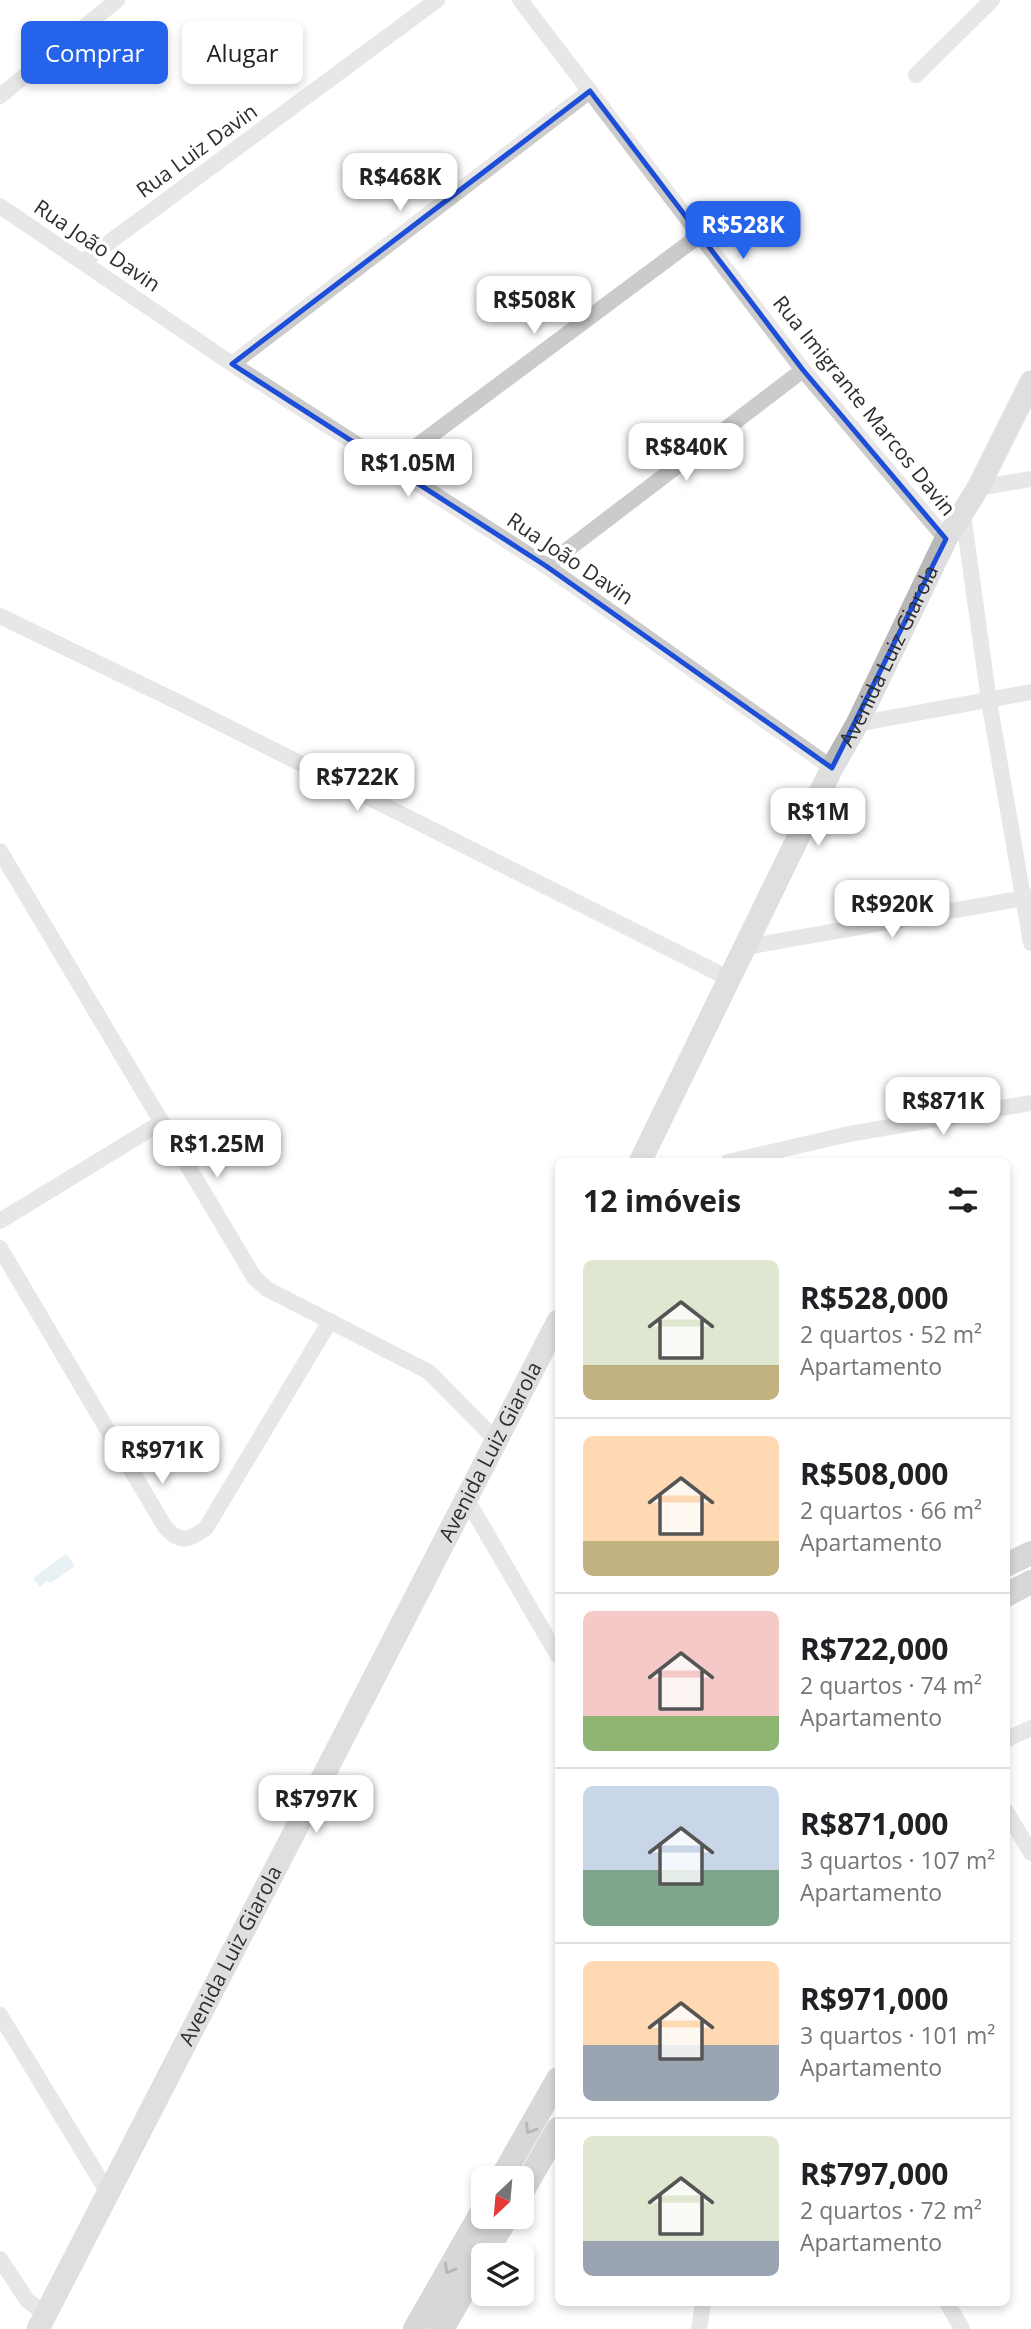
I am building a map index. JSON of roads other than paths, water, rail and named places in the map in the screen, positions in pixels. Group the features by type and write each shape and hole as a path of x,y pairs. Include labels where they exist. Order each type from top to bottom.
{"main road":[{"path":"1010,1563 1031,1553"},
{"path":"1010,1593 1031,1582"},
{"path":"508,2166 555,2084"},
{"path":"534,2171 555,2135"},
{"path":"415,2329 472,2230"},
{"path":"442,2329 471,2279"}],"street":[{"path":"89,0 99,14"},
{"path":"0,96 117,0"},
{"name":"Rua Luiz Davin","path":"84,261 438,0"},
{"name":"Rua Imigrante Marcos Davin","path":"520,0 803,370 946,539"},
{"path":"916,75 992,0"},
{"path":"232,364 590,92"},
{"name":"Rua João Davin","path":"0,206 232,364 546,566 832,768"},
{"path":"390,466 700,235"},
{"path":"546,566 803,370"},
{"name":"Avenida Luiz Giarola","path":"642,1158 946,539 978,488 1031,382"},
{"path":"978,488 1031,479"},
{"path":"963,514 989,701 1026,898 1031,943"},
{"path":"0,615 730,979"},
{"path":"857,724 1031,692"},
{"path":"0,851 254,1277 267,1289 429,1372 496,1440"},
{"path":"746,947 1026,898"},
{"path":"745,1158 849,1134 1031,1103"},
{"path":"0,1221 162,1122"},
{"path":"0,1248 165,1527 174,1537 194,1537 206,1528 330,1321"},
{"name":"Avenida Luiz Giarola","path":"42,2322 555,1327"},
{"path":"466,1498 555,1651"},
{"path":"1010,1738 1031,1728"},
{"path":"1010,1818 1031,1853"},
{"path":"0,2015 107,2192"},
{"path":"0,2259 42,2322"},
{"path":"699,2329 703,2306"},
{"path":"949,2306 962,2329"}]}
